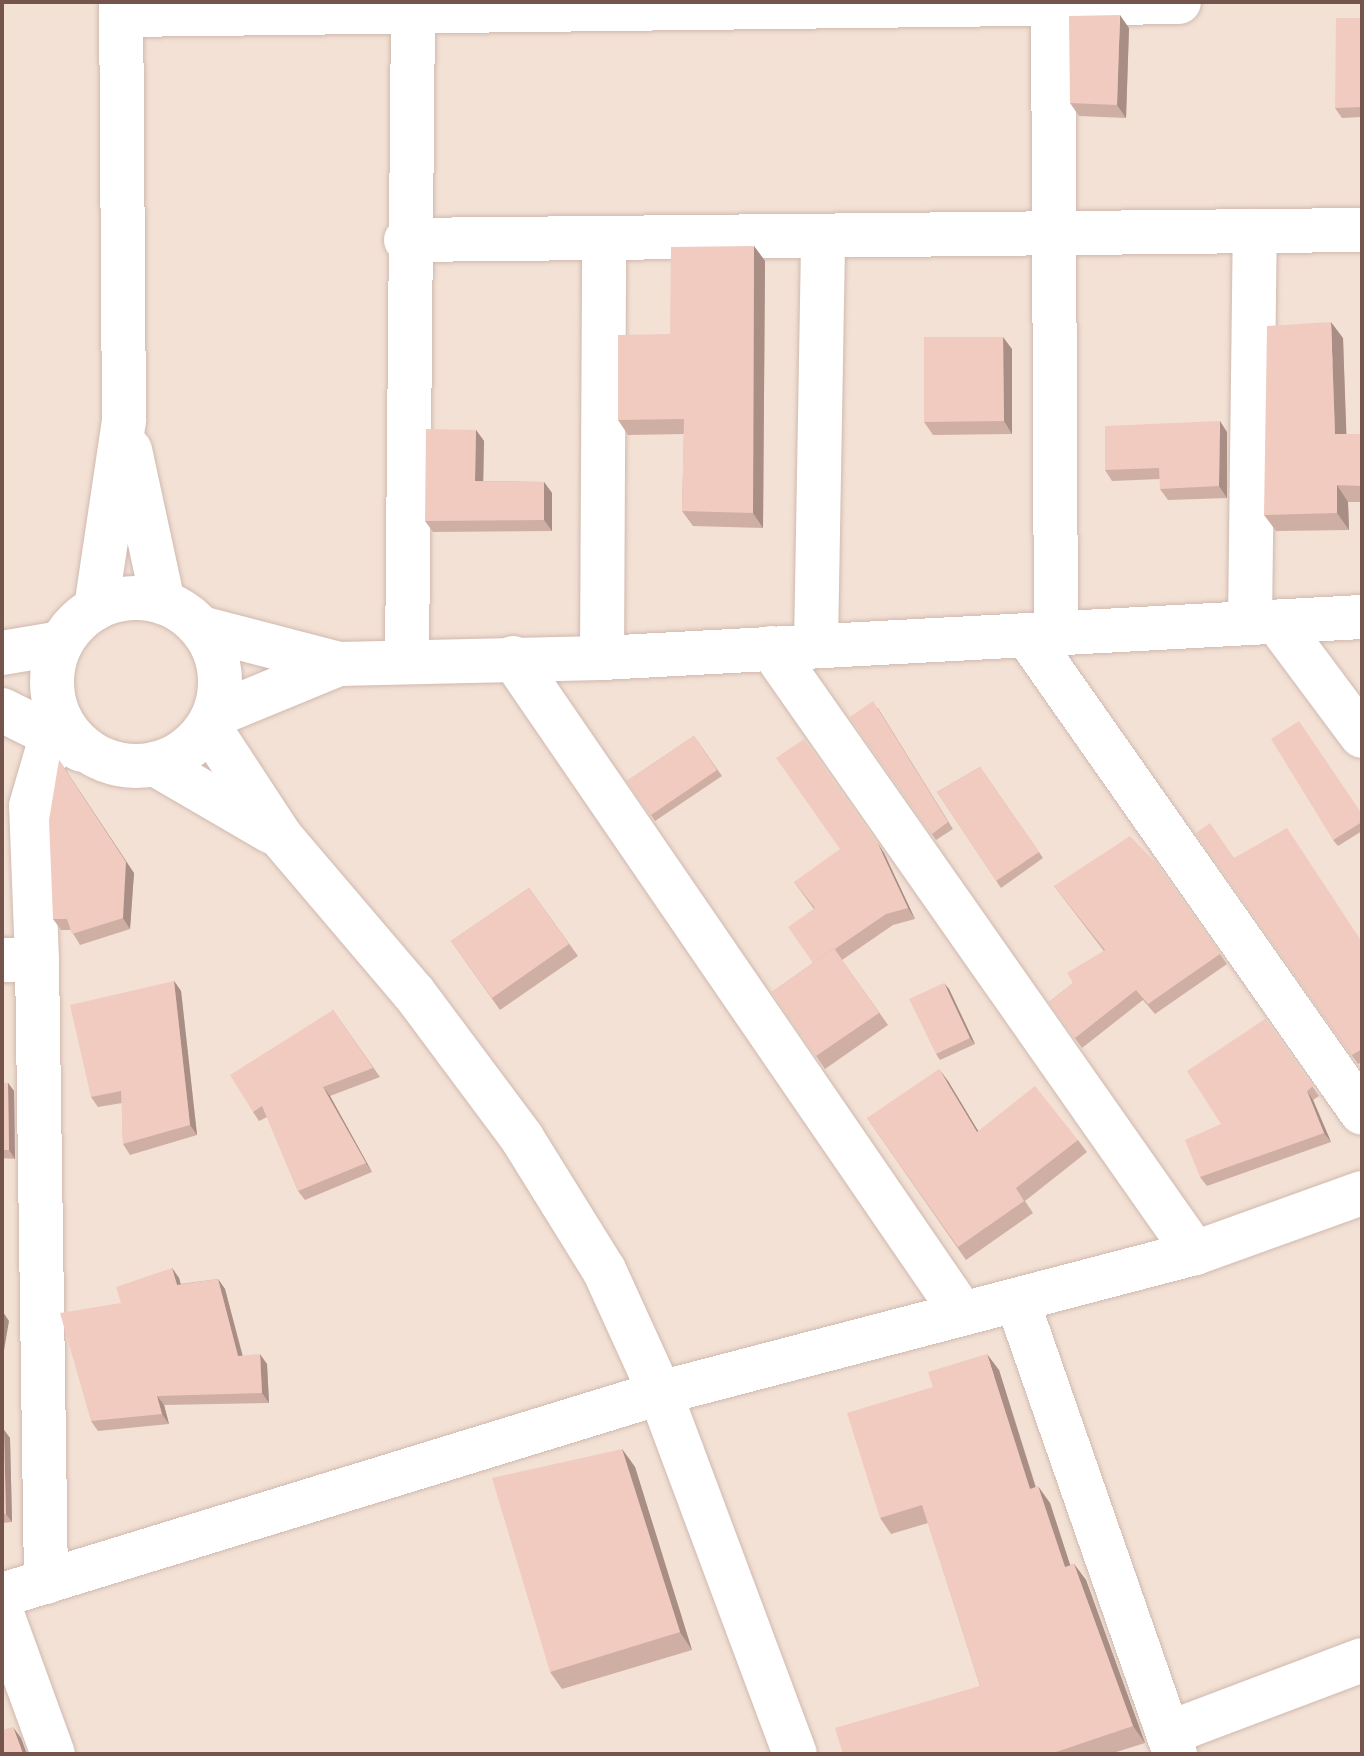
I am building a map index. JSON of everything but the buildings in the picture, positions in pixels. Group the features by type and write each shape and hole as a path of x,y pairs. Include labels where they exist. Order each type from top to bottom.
{"street":[{"path":"96,608 124,420 121,9 413,11 1179,2"},
{"path":"1053,3 1054,233 1042,636 1362,1113"},
{"path":"407,661 406,240 413,11"},
{"path":"406,240 1362,230"},
{"path":"1255,231 1264,622 1362,736"},
{"path":"816,646 823,236"},
{"path":"602,658 604,238"},
{"path":"124,420 163,602"},
{"path":"2,653 61,643 96,608 118,600 163,602 201,628 339,664 602,658 1362,617"},
{"path":"201,628 218,660 212,721 281,837 414,993 522,1138 604,1270 660,1393 795,1754"},
{"path":"61,643 54,703 63,725 98,758"},
{"path":"771,648 1195,1253"},
{"path":"513,658 962,1313"},
{"path":"155,764 191,748 212,721 339,664"},
{"path":"2,710 98,758 155,764 281,837"},
{"path":"46,1582 19,960 31,806 52,734"},
{"path":"2,1595 660,1393 1195,1253 1362,1193"},
{"path":"1017,1300 1172,1743 1362,1660"},
{"path":"2,1614 53,1754"}],"shaded area":[{"path":"2,2 1362,2 1362,1754 2,1754"}]}
